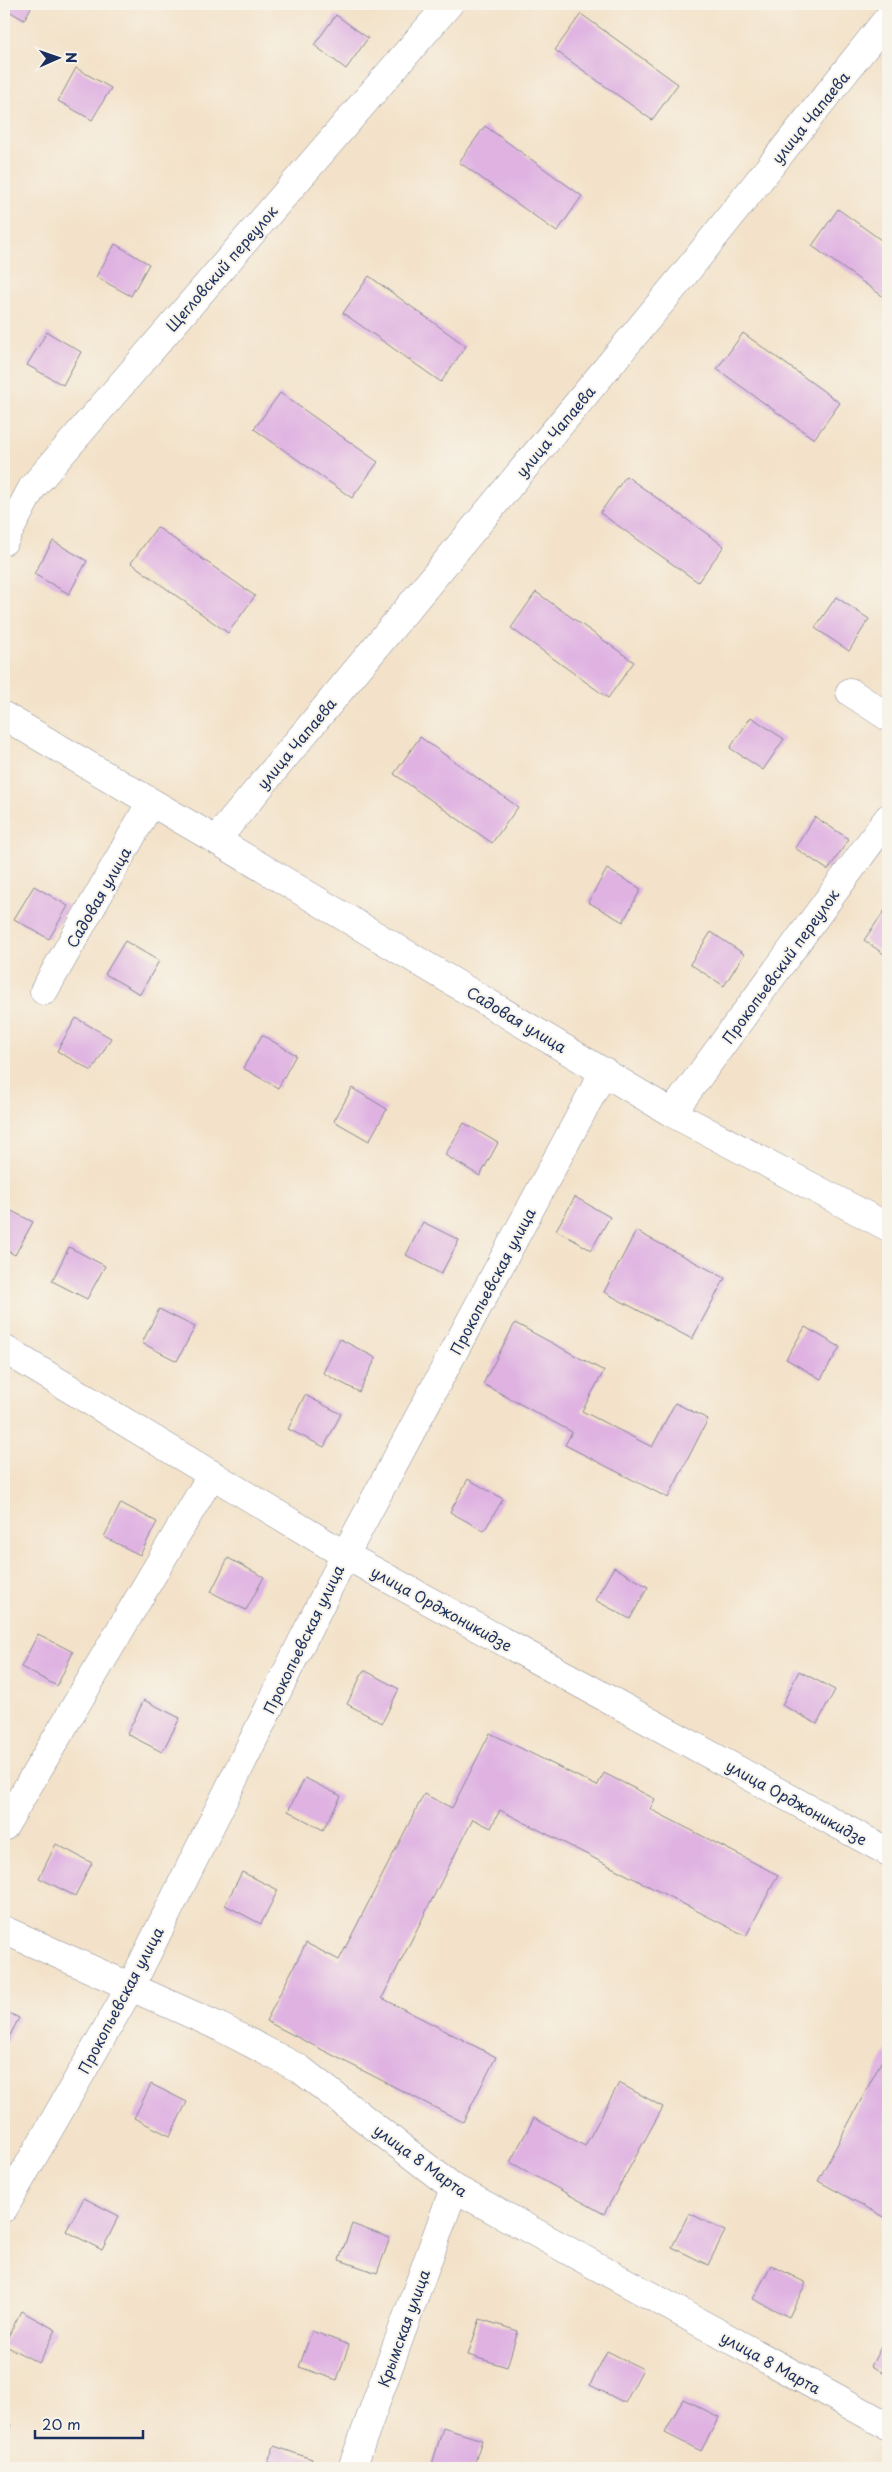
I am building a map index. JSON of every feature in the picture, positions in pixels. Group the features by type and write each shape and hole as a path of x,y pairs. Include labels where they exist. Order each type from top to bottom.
{"street":[{"name":"Щегловский переулок","path":"4,541 32,488 449,4"},
{"name":"улица Чапаева","path":"216,840 683,276 888,18"},
{"path":"850,692 888,717"},
{"name":"Садовая улица","path":"4,716 216,840 672,1113 888,1227"},
{"name":"Садовая улица","path":"44,992 151,802"},
{"name":"Прокопьевский переулок","path":"672,1113 888,818"},
{"name":"Прокопьевская улица","path":"4,2208 130,1988 345,1555 604,1071"},
{"name":"улица Орджоникидзе","path":"4,1349 345,1555 888,1852"},
{"path":"4,1827 212,1474"},
{"name":"улица 8 Марта","path":"4,1930 220,2027 300,2069 454,2188 888,2426"},
{"name":"Крымская улица","path":"352,2468 454,2188"}],"building":[{"path":"4,4 33,4 24,20 4,8"},
{"path":"581,14 678,84 652,120 555,50"},
{"path":"336,15 368,38 346,69 314,45"},
{"path":"76,68 111,88 92,120 58,101"},
{"path":"485,126 582,196 557,232 459,162"},
{"path":"838,209 888,245 888,300 812,246"},
{"path":"115,244 149,264 131,296 96,277"},
{"path":"369,276 466,346 441,382 343,313"},
{"path":"47,332 81,352 63,385 27,365"},
{"path":"743,333 840,403 814,439 717,369"},
{"path":"280,393 378,462 352,498 254,429"},
{"path":"626,476 724,546 698,582 600,513"},
{"path":"157,527 255,596 228,633 131,563"},
{"path":"53,541 87,561 69,594 34,574"},
{"path":"536,592 634,662 608,698 511,628"},
{"path":"836,597 869,619 849,651 815,628"},
{"path":"751,717 784,739 763,770 730,748"},
{"path":"420,737 518,807 492,843 394,774"},
{"path":"815,817 849,839 828,870 795,848"},
{"path":"607,869 641,889 623,922 588,902"},
{"path":"34,886 68,906 49,939 14,919"},
{"path":"888,906 888,957 864,940"},
{"path":"711,932 744,954 724,986 690,964"},
{"path":"125,941 159,961 140,994 105,974"},
{"path":"76,1018 111,1038 92,1071 57,1051"},
{"path":"262,1035 296,1055 278,1088 243,1068"},
{"path":"352,1088 387,1109 369,1141 334,1121"},
{"path":"464,1123 498,1143 480,1176 445,1155"},
{"path":"575,1197 610,1217 591,1250 556,1230"},
{"path":"4,1207 33,1222 15,1255 4,1249"},
{"path":"423,1222 459,1240 441,1274 406,1255"},
{"path":"636,1231 725,1278 692,1339 604,1292"},
{"path":"69,1247 105,1266 87,1299 52,1281"},
{"path":"159,1309 195,1327 177,1361 142,1343"},
{"path":"515,1323 604,1371 582,1411 652,1447 675,1403 708,1419 668,1498 565,1445 572,1432 483,1384"},
{"path":"805,1327 840,1347 821,1379 786,1359"},
{"path":"340,1339 376,1358 359,1392 323,1373"},
{"path":"305,1395 341,1414 324,1447 288,1429"},
{"path":"468,1479 503,1499 484,1531 450,1512"},
{"path":"121,1503 157,1522 140,1555 104,1537"},
{"path":"228,1558 264,1577 246,1610 211,1592"},
{"path":"614,1567 648,1587 630,1619 595,1600"},
{"path":"38,1634 73,1652 57,1686 21,1667"},
{"path":"364,1670 399,1689 382,1723 347,1704"},
{"path":"799,1671 835,1690 817,1724 782,1705"},
{"path":"144,1700 180,1718 162,1752 127,1734"},
{"path":"490,1733 597,1786 604,1773 655,1799 650,1809 778,1875 746,1936 500,1810 491,1828 473,1819 382,1998 496,2057 463,2122 266,2021 306,1943 339,1960 424,1794 452,1808"},
{"path":"305,1778 341,1796 323,1830 288,1811"},
{"path":"56,1844 92,1863 75,1896 39,1878"},
{"path":"242,1872 278,1890 261,1924 225,1905"},
{"path":"4,2010 19,2018 4,2047"},
{"path":"888,2049 888,2219 818,2181"},
{"path":"619,2083 663,2107 604,2214 510,2162 534,2118 585,2146"},
{"path":"151,2084 187,2102 170,2136 134,2118"},
{"path":"84,2198 119,2216 102,2250 66,2231"},
{"path":"689,2213 725,2231 708,2265 672,2247"},
{"path":"352,2224 390,2238 377,2273 339,2260"},
{"path":"771,2265 806,2283 789,2317 753,2299"},
{"path":"21,2311 56,2330 39,2363 4,2345"},
{"path":"480,2319 518,2331 507,2367 468,2355"},
{"path":"312,2331 349,2345 337,2380 299,2367"},
{"path":"888,2334 888,2375 871,2366"},
{"path":"607,2351 643,2369 625,2403 590,2385"},
{"path":"683,2399 719,2417 701,2451 665,2433"},
{"path":"4,2421 11,2425 4,2439"},
{"path":"443,2428 482,2440 473,2468 446,2468 432,2464"},
{"path":"274,2446 312,2459 309,2468 266,2468"}]}
